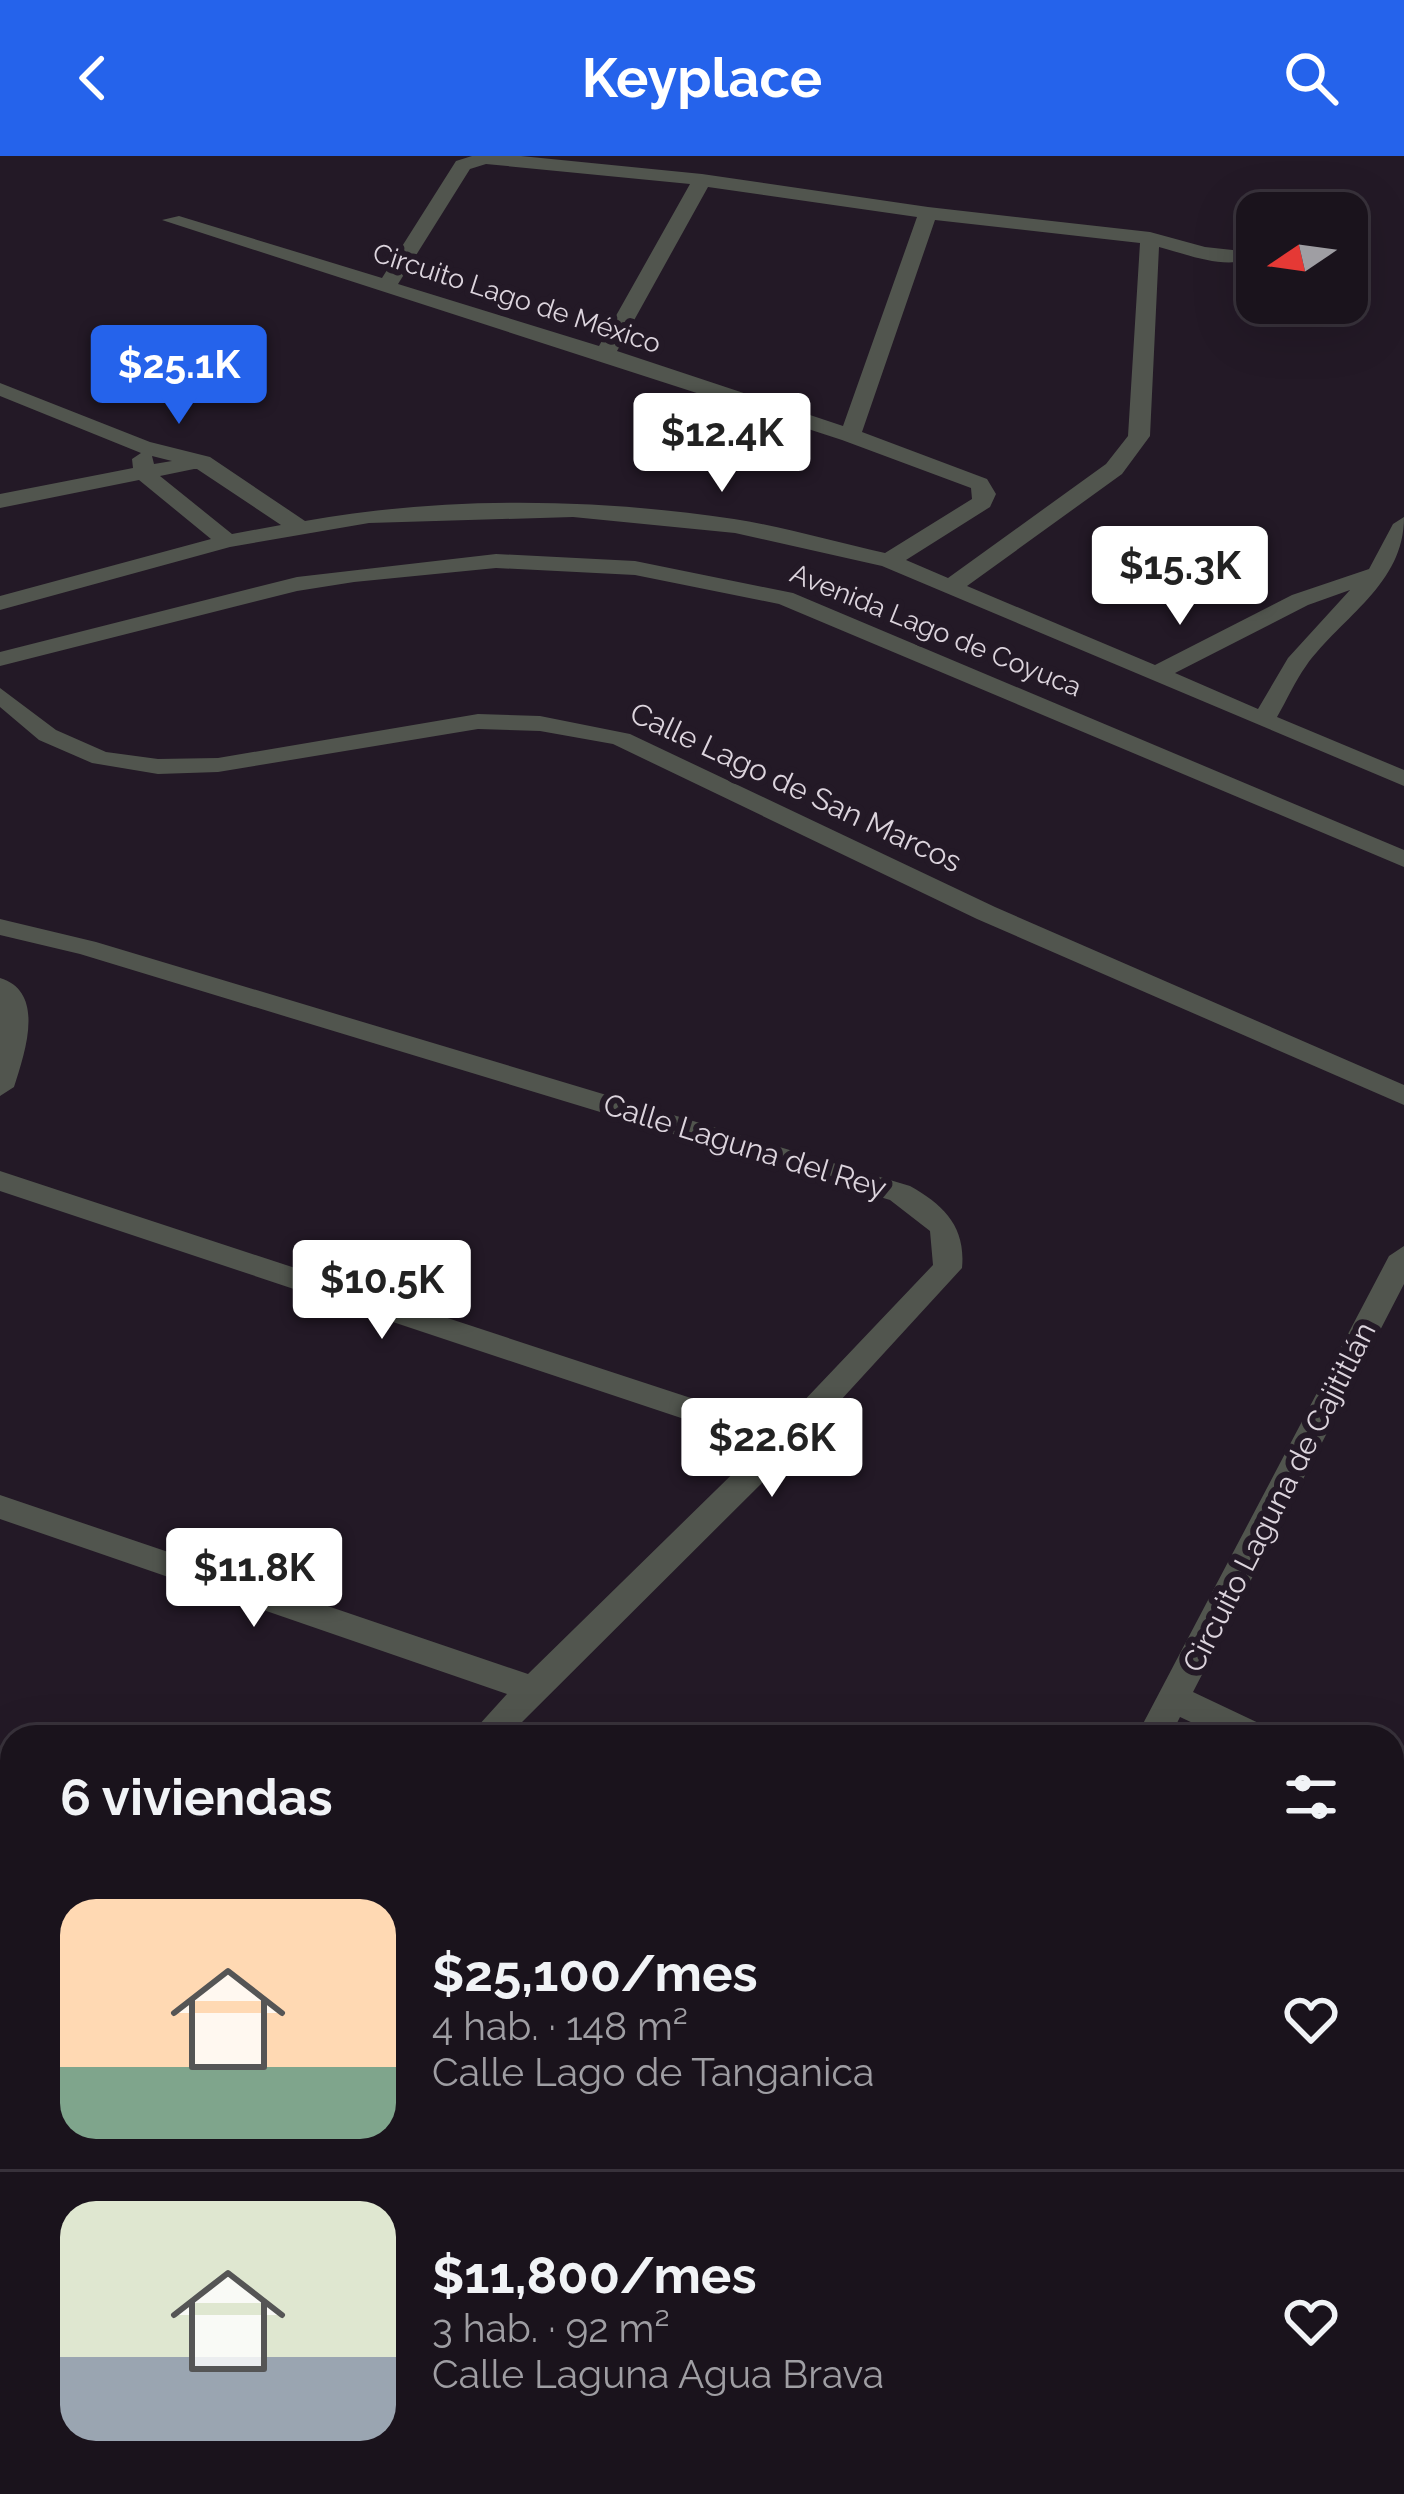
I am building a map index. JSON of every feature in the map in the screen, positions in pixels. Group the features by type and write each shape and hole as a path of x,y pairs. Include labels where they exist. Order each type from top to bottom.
{"street":[{"path":"388,284 463,165 498,158 1150,238 1204,253 1236,255"},
{"path":"605,354 702,180"},
{"path":"850,435 928,213"},
{"name":"Circuito Lago de México","path":"172,220 605,354 850,435 979,484 985,494 982,502 889,561"},
{"path":"952,586 1131,452 1139,436 1150,238"},
{"path":"0,389 142,447 202,462 298,526"},
{"path":"142,447 144,474 228,542"},
{"path":"0,501 202,462"},
{"name":"Avenida Lago de Coyuca","path":"0,603 298,526 440,511 573,510 735,526 889,561 1404,778"},
{"path":"1264,719 1296,663 1378,573 1404,524"},
{"name":"Avenida Lago de Coyuca","path":"0,659 297,584 354,575 496,561 634,568 785,598 1404,859"},
{"path":"1157,673 1300,600 1378,573 1404,583"},
{"name":"Calle Lago de San Marcos","path":"0,695 50,737 84,753 171,767 213,766 454,723 548,723 621,739 986,913 1404,1096"},
{"name":"Calle Laguna del Rey","path":"0,927 110,955 900,1193 928,1208 944,1226 952,1248 947,1268 785,1441 496,1725"},
{"path":"0,986 13,1000 20,1018 0,1087"},
{"path":"0,1181 785,1441"},
{"name":"Circuito Laguna de Cajititlán","path":"1160,1725 1404,1256"},
{"path":"0,1507 530,1688"},
{"path":"1174,1699 1229,1725"}]}
